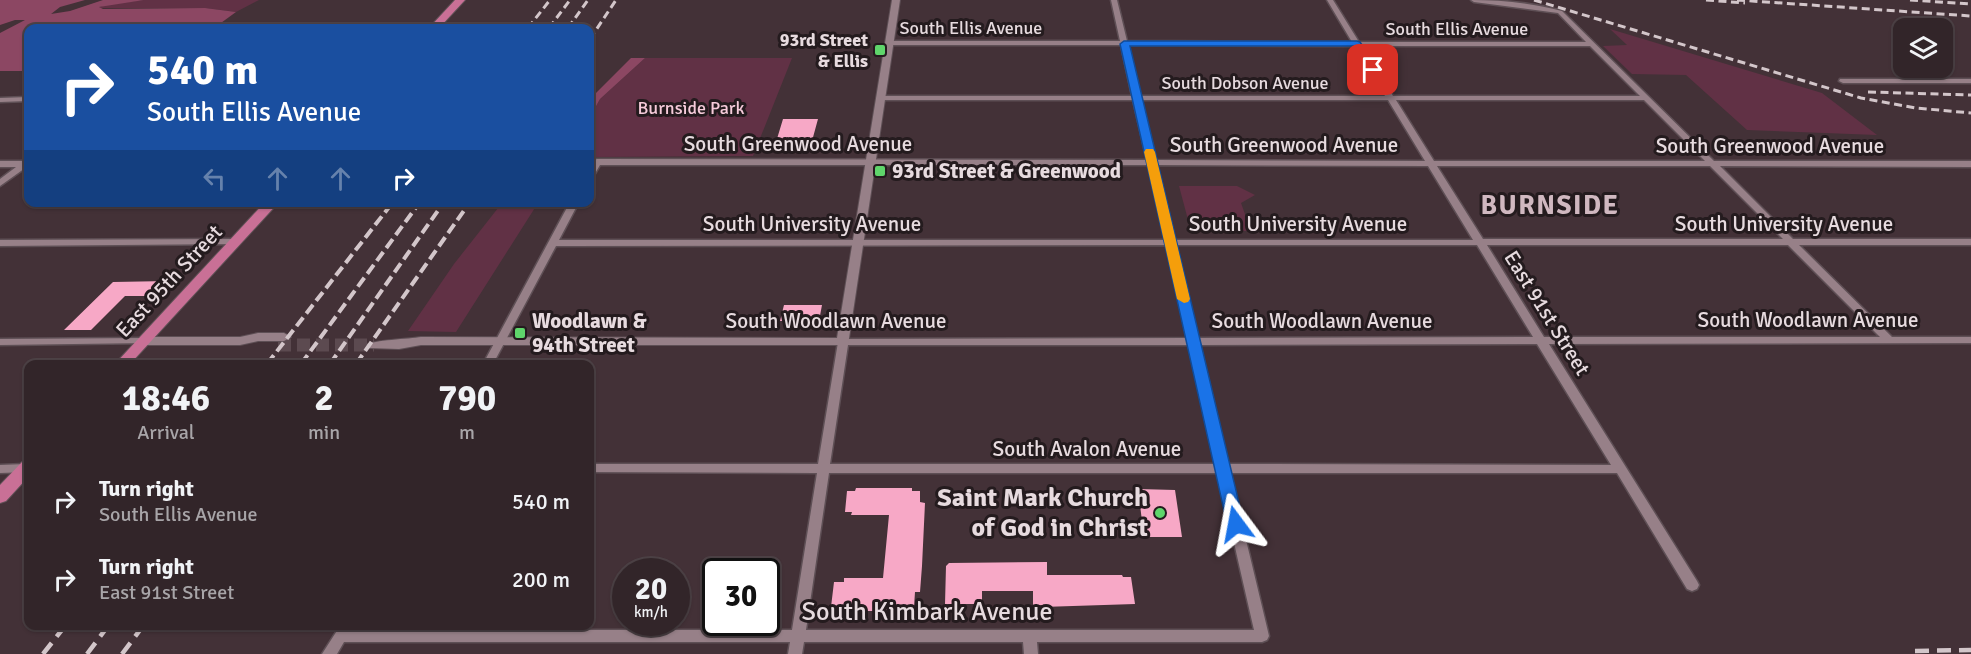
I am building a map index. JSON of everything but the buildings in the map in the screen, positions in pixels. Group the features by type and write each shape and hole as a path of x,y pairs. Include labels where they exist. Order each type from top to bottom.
{"main road":[{"path":"438,24 460,0"},
{"name":"East 95th Street","path":"126,360 268,207"},
{"path":"0,496 24,470"}],"street":[{"path":"795,654 897,0"},
{"path":"1114,0 1223,468"},
{"name":"East 91st Street","path":"1330,0 1692,585"},
{"path":"1474,0 1555,10 1890,340"},
{"name":"South Ellis Avenue","path":"890,44 1592,44"},
{"path":"1843,81 1971,81"},
{"name":"South Dobson Avenue","path":"881,98 1646,98"},
{"path":"0,100 24,99"},
{"name":"South Greenwood Avenue","path":"594,168 597,162 1971,164"},
{"path":"0,164 24,163"},
{"path":"0,183 24,165"},
{"path":"490,360 571,207"},
{"path":"0,243 236,242"},
{"name":"South University Avenue","path":"553,243 1971,242"},
{"name":"South Woodlawn Avenue","path":"376,341 399,345 421,341 501,340 843,342 1971,340"},
{"path":"0,342 240,341 252,345 281,341"},
{"path":"0,469 24,467"},
{"name":"South Avalon Avenue","path":"594,468 1620,468"},
{"name":"South Kimbark Avenue","path":"344,631 798,636 1262,636 1223,468"},
{"path":"329,654 344,631"},
{"path":"1030,637 1031,654"}],"green space":[{"path":"144,0 259,0 236,12 205,8 99,8 104,5"},
{"path":"1610,29 1822,93 1877,135 1747,130 1686,75 1632,74 1603,46 1627,45"},
{"name":"Burnside Park","path":"645,58 792,58 753,156 594,157 594,110 600,99"},
{"path":"1179,186 1237,186 1255,195 1241,203 1251,231 1191,231"},
{"path":"499,207 535,207 456,332 408,331 454,264"}],"shaded area":[{"path":"0,0 85,0 60,7 51,14 70,11 103,0 144,0 99,7 103,9 205,8 236,12 220,24 24,24 24,71 0,71 0,33 25,20 15,20 0,25"},
{"path":"631,58 645,58 600,99 594,110 594,95"}],"tunnel":[{"path":"278,345 374,345"}],"railway":[{"path":"531,24 550,0"},
{"path":"552,24 570,0"},
{"path":"571,24 588,0"},
{"path":"594,33 616,0"},
{"path":"1534,0 1861,98 1916,108 1971,113"},
{"path":"1706,0 1745,3"},
{"path":"1737,0 1971,16"},
{"path":"1910,0 1971,4"},
{"path":"1868,92 1971,95"},
{"path":"270,360 389,207"},
{"path":"304,360 416,207"},
{"path":"333,360 440,207"},
{"path":"359,360 466,207"},
{"path":"43,654 62,630"},
{"path":"87,654 105,630"},
{"path":"122,654 140,630"},
{"path":"1915,651 1971,650"}],"slow traffic":[{"path":"1149,152 1184,299"}],"place":[{"name":"93rd Street & Ellis","path":"880,50"},
{"name":"93rd Street & Greenwood","path":"880,171"},
{"name":"Woodlawn & 94th Street","path":"520,333"},
{"name":"Saint Mark Church of God in Christ","path":"1160,513"}],"district":[{"name":"BURNSIDE","path":"1550,205"}],"route":[{"path":"1236,524 1124,44 1357,44 1373,70"}]}
